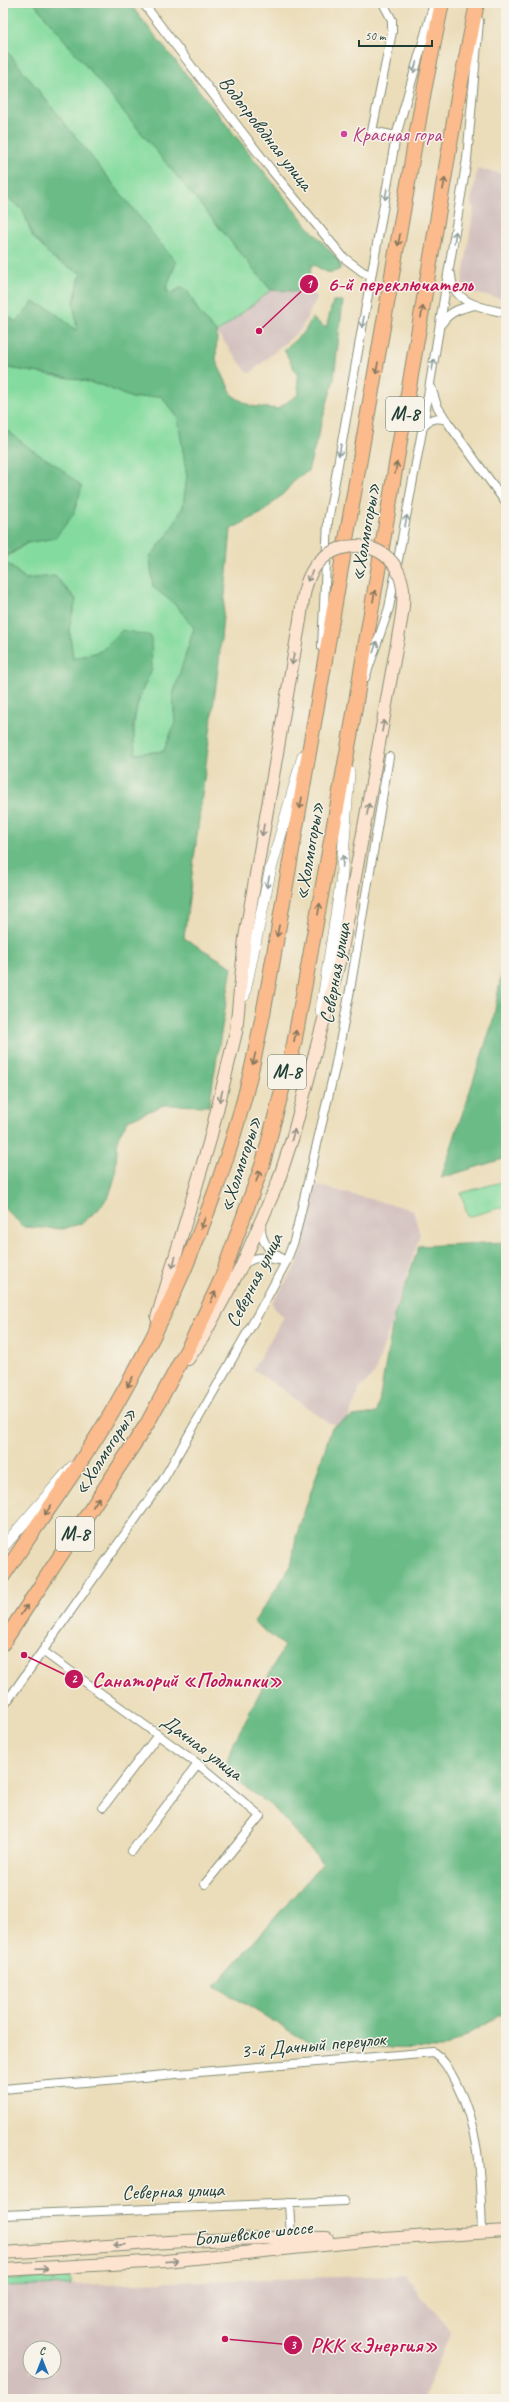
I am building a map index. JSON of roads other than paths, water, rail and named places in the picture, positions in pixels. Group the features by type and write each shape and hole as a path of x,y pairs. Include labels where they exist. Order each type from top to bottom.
{"highway":[{"name":"«Холмогоры»","path":"3,1576 94,1443 148,1348 179,1284 211,1204 244,1101 270,978 424,91 442,3"},
{"name":"«Холмогоры»","path":"3,1643 147,1424 164,1395 220,1282 246,1214 276,1117 294,1044 351,731 458,97 477,3"}],"main road":[{"path":"148,1348 209,1143 236,1032 245,938 308,579 317,563 328,553 343,547 360,545 374,549 385,555 400,575 403,606 341,955 317,1038 291,1142 278,1182 242,1265 203,1337 164,1395"},
{"name":"Болшевское шоссе","path":"3,2270 165,2261 384,2239 506,2231"},
{"path":"3,2253 290,2238 384,2239"},
{"path":"3,2249 41,2250"}],"street":[{"name":"Водопроводная улица","path":"143,3 269,167 343,257 363,272 372,275"},
{"path":"383,3 392,20 392,32 372,131 396,136"},
{"path":"319,700 328,521 396,136 434,3"},
{"path":"354,711 388,608 423,426 450,267 466,159 481,3"},
{"path":"450,267 451,281 455,290 462,299 475,305 506,313"},
{"path":"440,326 448,315 456,310 475,305"},
{"path":"430,382 437,406 506,503"},
{"path":"423,426 428,420 435,418 446,420"},
{"path":"236,1032 270,872 295,782 315,724"},
{"path":"317,1038 341,883 351,731"},
{"name":"Северная улица","path":"3,1707 44,1652 163,1480 286,1262 294,1242 335,1068 389,757"},
{"path":"262,1221 261,1236 268,1248 286,1262"},
{"path":"242,1265 251,1258 261,1256 286,1262"},
{"path":"3,1547 41,1500 94,1443"},
{"name":"Дачная улица","path":"44,1652 198,1764 260,1816 205,1884"},
{"path":"103,1807 158,1735"},
{"path":"132,1851 198,1764"},
{"name":"3-й Дачный переулок","path":"3,2089 433,2052 444,2060 468,2106 478,2150 482,2233"},
{"name":"Северная улица","path":"3,2215 344,2201"},
{"path":"289,2203 290,2238"}],"place":[{"name":"Красная гора","path":"344,134"},
{"name":"6-й переключатель","path":"259,331"},
{"name":"Санаторий «Подлипки»","path":"24,1655"},
{"name":"РКК «Энергия»","path":"225,2339"}]}
